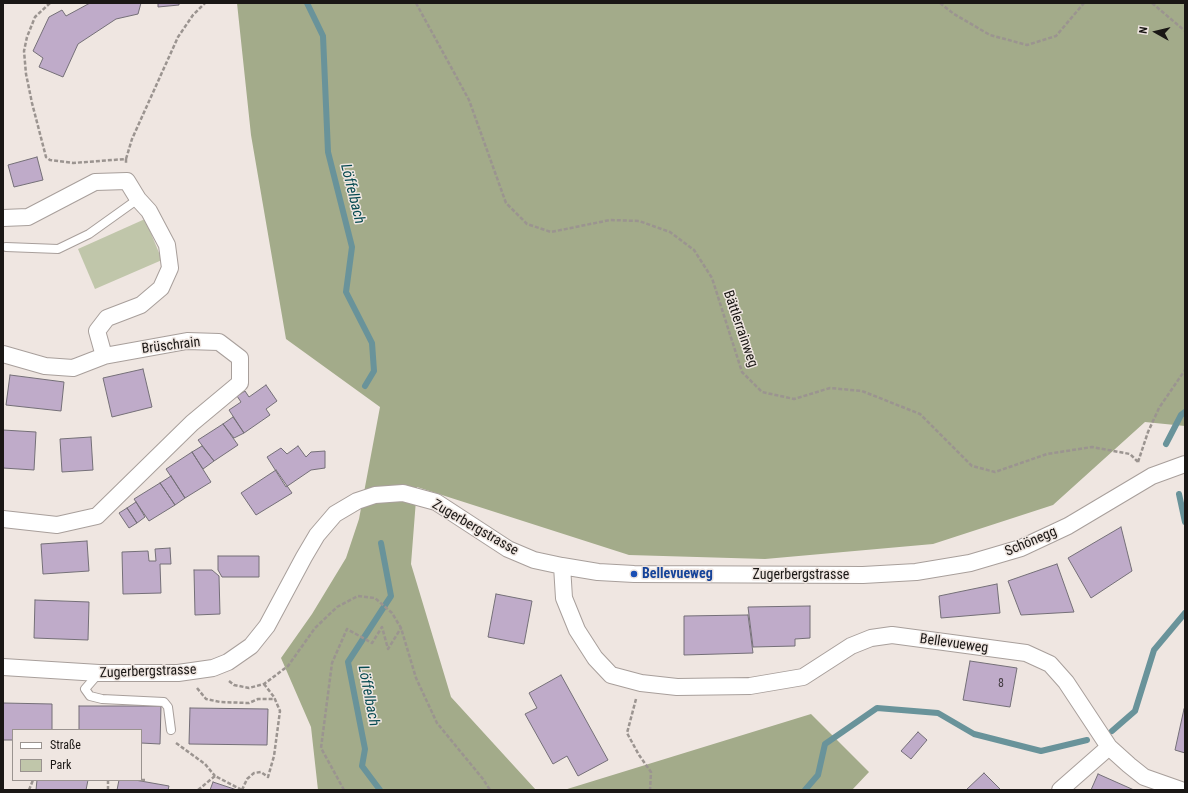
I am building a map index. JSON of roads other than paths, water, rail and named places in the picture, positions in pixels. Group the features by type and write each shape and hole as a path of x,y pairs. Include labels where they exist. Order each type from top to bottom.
{"street":[{"path":"3,218 28,217 95,182 127,181 138,199 149,211 167,245 170,268 161,288 141,304 107,318 97,331 104,356 73,368 45,366 3,354"},
{"name":"Brüschrain","path":"3,519 57,525 96,516 192,423 240,383 240,358 218,342 187,341 104,356"},
{"name":"Schönegg","path":"863,576 916,572 970,563 1021,548 1068,526 1152,476 1185,464"},
{"name":"Zugerbergstrasse","path":"3,667 99,673 178,673 213,668 228,662 251,646 267,626 317,535 335,514 357,501 375,495 402,493 436,502 508,549 534,560 598,572 634,574 863,576"},
{"name":"Bellevueweg","path":"562,566 564,598 577,630 595,658 611,675 641,683 677,687 750,686 803,677 851,646 871,638 892,635 1026,653 1050,664 1066,682 1109,746 1144,777 1181,790"},
{"path":"1060,790 1109,746"}],"lane":[{"path":"6,247 58,249 89,234 138,199"},
{"path":"99,673 85,688 90,696 102,699 164,702 168,707 170,730"}],"waterway":[{"name":"Löffelbach","path":"307,3 323,36 328,152 352,247 346,292 372,343 374,371 365,386"},
{"path":"1166,444 1181,415 1185,412"},
{"path":"1179,494 1185,522"},
{"name":"Löffelbach","path":"380,790 362,766 365,749 348,662 391,596 381,543"},
{"path":"1112,731 1135,711 1154,650 1185,613"},
{"path":"805,790 818,775 825,744 877,708 938,713 974,734 1041,751 1087,740"}],"place":[{"name":"Bellevueweg","path":"634,574"}]}
